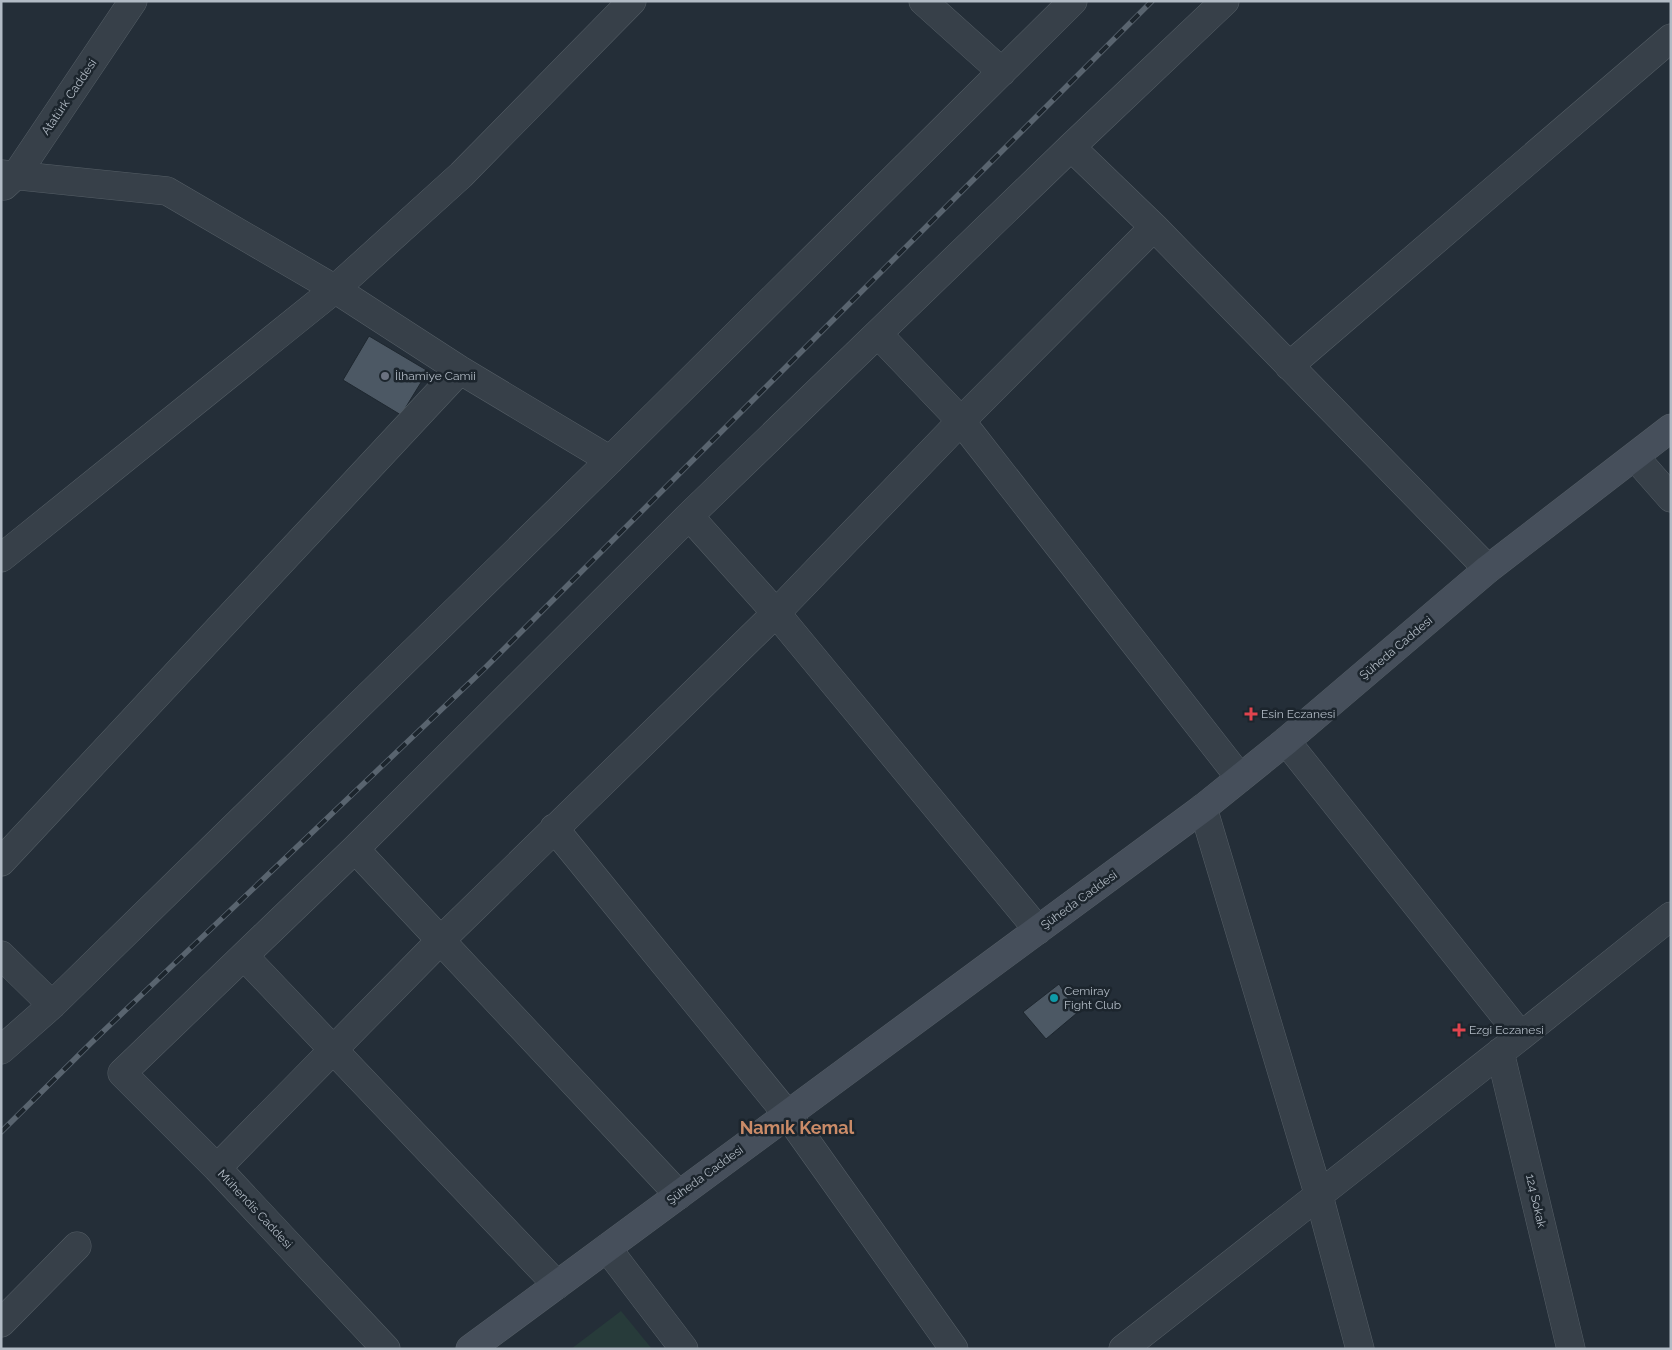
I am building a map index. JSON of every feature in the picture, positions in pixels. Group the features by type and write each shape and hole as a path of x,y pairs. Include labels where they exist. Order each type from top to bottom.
{"main road":[{"name":"Şüheda Caddesi","path":"470,1349 1203,808 1286,741 1488,569 1671,428"}],"street":[{"name":"Atatürk Caddesi","path":"6,179 133,1"},
{"path":"1,558 334,289 461,175 632,1"},
{"path":"923,1 1002,72"},
{"path":"1,1050 52,1005 610,460 1073,1"},
{"path":"556,1285 244,956 689,516 1225,1"},
{"path":"1289,366 1671,38"},
{"path":"1071,147 1154,226 1488,569"},
{"path":"6,179 167,191 334,289 460,370 610,460"},
{"path":"217,1168 441,940 776,612 1154,226"},
{"path":"878,334 961,421 1240,778"},
{"path":"1,862 460,370"},
{"path":"1635,457 1671,498"},
{"path":"689,516 776,612 1038,930"},
{"path":"1286,741 1511,1044"},
{"path":"1203,808 1319,1196 1360,1349"},
{"path":"554,828 787,1114 954,1349"},
{"path":"354,849 679,1195"},
{"path":"1123,1349 1671,916"},
{"path":"1,955 52,1005"},
{"name":"Mühendis Caddesi","path":"244,956 122,1073 217,1168 386,1349"},
{"name":"124 Sokak","path":"1511,1044 1571,1349"},
{"path":"1,1323 78,1246"},
{"path":"606,1248 684,1349"}],"green space":[{"path":"621,1311 652,1349 571,1349"}],"building":[{"name":"İlhamiye Camii","path":"369,336 428,371 401,415 343,380"},
{"name":"Cemiray Fight Club","path":"1059,984 1077,1013 1046,1039 1023,1012"}],"railway":[{"path":"1,1132 91,1043 485,668 1152,1"}],"place":[{"name":"İlhamiye Camii","path":"385,376"},
{"name":"Esin Eczanesi","path":"1251,714"},
{"name":"Cemiray Fight Club","path":"1054,998"},
{"name":"Ezgi Eczanesi","path":"1459,1030"}],"district":[{"name":"Namık Kemal","path":"797,1127"}]}
